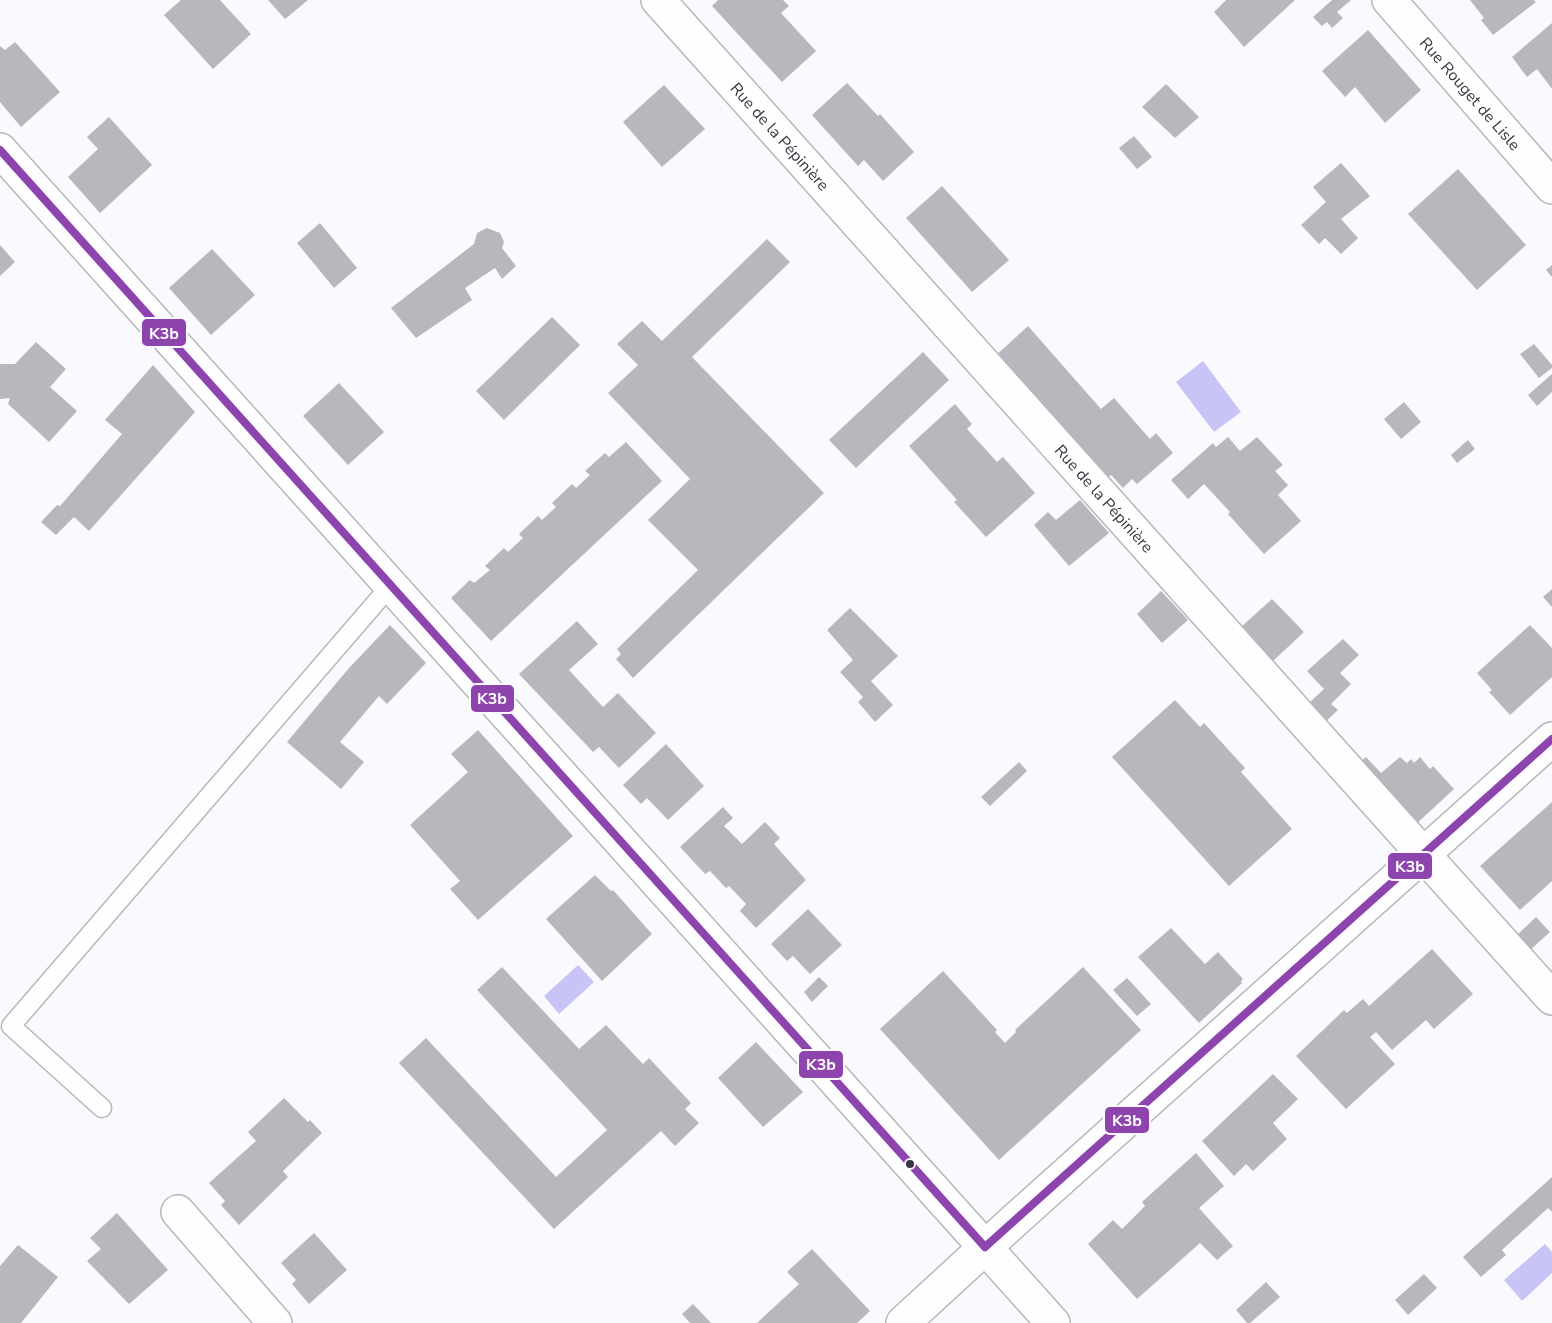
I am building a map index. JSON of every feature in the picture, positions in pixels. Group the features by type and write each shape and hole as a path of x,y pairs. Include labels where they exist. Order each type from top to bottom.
{"street":[{"name":"Rue de la Pépinière","path":"658,0 1552,998"},
{"name":"Rue Rouget de Lisle","path":"1389,0 1552,186"},
{"path":"0,150 1053,1323"},
{"path":"903,1323 1552,739"},
{"path":"178,1212 268,1320"}],"lane":[{"path":"102,1108 11,1026 390,585"}],"water":[{"path":"1203,361 1241,412 1214,432 1176,382"},
{"path":"578,965 594,982 559,1014 544,996"},
{"path":"1545,1244 1552,1252 1552,1273 1522,1301 1504,1280"}],"building":[{"path":"181,0 220,0 251,34 213,69 164,15"},
{"path":"268,0 308,0 285,19"},
{"path":"718,0 783,0 789,6 781,13 816,51 782,82 712,6"},
{"path":"1226,0 1295,0 1244,47 1214,12"},
{"path":"1332,0 1351,0 1337,12 1343,18 1332,28 1327,22 1322,26 1313,17"},
{"path":"1470,0 1534,0 1536,2 1493,35 1481,20 1484,18"},
{"path":"1552,23 1552,89 1537,69 1527,77 1512,57"},
{"path":"1368,30 1421,90 1385,123 1355,87 1345,97 1322,71"},
{"path":"15,42 60,92 21,127 0,102 0,46 5,50"},
{"path":"847,83 878,116 880,114 914,152 883,181 864,160 858,166 812,115"},
{"path":"1166,84 1199,117 1175,138 1142,107"},
{"path":"664,85 705,129 662,167 623,122"},
{"path":"109,117 152,165 100,213 68,177 98,149 87,137"},
{"path":"1134,136 1152,157 1137,169 1119,148"},
{"path":"1341,163 1370,196 1341,219 1358,238 1341,254 1325,238 1319,244 1301,225 1326,202 1313,187"},
{"path":"1458,169 1526,245 1477,290 1408,214"},
{"path":"942,186 1009,260 972,292 906,218"},
{"path":"320,223 357,268 334,288 297,243"},
{"path":"487,228 500,233 504,242 502,248 516,266 502,279 495,268 465,288 472,300 416,338 391,308 474,244 477,233"},
{"path":"767,239 790,262 692,357 824,493 633,678 616,659 621,654 617,649 698,570 648,520 690,479 608,393 638,365 617,344 642,321 662,341"},
{"path":"0,245 15,262 0,276"},
{"path":"212,249 255,295 211,335 169,288"},
{"path":"1552,265 1552,277 1546,270"},
{"path":"552,317 580,345 504,420 476,391"},
{"path":"1028,326 1101,409 1114,398 1150,439 1156,433 1173,453 1137,484 1132,479 1123,488 1111,475 1102,482 992,359"},
{"path":"36,342 66,369 50,387 77,411 49,442 8,404 10,398 0,399 0,364 15,364"},
{"path":"1534,344 1552,365 1552,368 1539,378 1520,354"},
{"path":"923,352 949,380 856,468 829,440"},
{"path":"153,365 195,412 89,531 74,517 56,535 41,522 57,505 60,506 122,434 105,420"},
{"path":"1552,374 1552,392 1537,406 1528,395"},
{"path":"339,383 384,432 348,465 303,416"},
{"path":"1404,402 1421,422 1401,439 1384,419"},
{"path":"955,404 972,424 967,429 997,462 1003,457 1035,493 986,537 954,502 957,500 909,446"},
{"path":"1228,437 1240,451 1257,437 1283,465 1275,471 1288,485 1278,495 1301,521 1264,554 1204,484 1188,499 1171,480 1213,443 1216,447"},
{"path":"1468,440 1475,449 1457,463 1451,455"},
{"path":"626,442 662,481 491,641 451,598 470,580 474,583 490,570 485,566 504,548 508,552 523,538 519,534 538,516 542,520 556,507 552,503 572,484 576,488 590,475 585,471 605,453 609,457"},
{"path":"1080,500 1109,533 1069,566 1034,525 1048,512 1056,520"},
{"path":"1552,589 1552,607 1543,597"},
{"path":"1161,591 1188,620 1162,643 1137,614"},
{"path":"1272,599 1304,632 1272,662 1241,627"},
{"path":"850,608 898,656 871,681 893,705 875,722 858,702 863,697 840,672 853,660 827,630"},
{"path":"577,621 598,644 569,670 603,707 618,693 656,733 619,768 599,747 593,752 519,674"},
{"path":"390,625 426,663 387,704 379,696 340,742 364,762 341,789 287,742 349,668"},
{"path":"1530,625 1552,648 1552,677 1510,715 1489,692 1492,690 1477,673"},
{"path":"1343,639 1359,655 1340,673 1351,684 1331,704 1338,710 1321,726 1308,704 1324,689 1307,671"},
{"path":"1175,700 1200,727 1204,723 1245,768 1241,772 1292,829 1229,886 1112,757"},
{"path":"478,730 573,836 478,920 450,889 460,881 410,825 468,772 451,754"},
{"path":"666,744 704,786 668,820 647,798 641,804 623,785"},
{"path":"1366,757 1381,773 1400,757 1407,763 1411,759 1414,763 1420,757 1430,769 1433,766 1454,789 1413,827 1357,765"},
{"path":"1019,762 1027,771 990,806 981,797"},
{"path":"1552,802 1552,881 1520,910 1480,866"},
{"path":"723,807 733,818 724,826 742,844 765,822 780,838 774,844 806,880 756,928 740,911 746,904 710,871 705,874 680,847"},
{"path":"595,875 611,891 613,890 652,934 602,981 546,919"},
{"path":"808,909 842,945 810,974 793,956 787,961 771,944"},
{"path":"1536,917 1550,932 1527,953 1514,938"},
{"path":"1171,928 1205,964 1218,952 1243,979 1242,983 1199,1023 1138,957"},
{"path":"1432,949 1473,994 1434,1029 1426,1020 1392,1050 1376,1032 1370,1037 1395,1064 1346,1109 1296,1056 1344,1010 1347,1013 1363,999 1369,1006"},
{"path":"502,967 579,1049 606,1025 643,1064 649,1058 691,1103 685,1109 699,1123 675,1146 661,1131 554,1229 399,1063 426,1038 556,1177 607,1130 477,990"},
{"path":"1083,967 1141,1030 999,1160 880,1029 943,971 997,1030 995,1032 1005,1043 1016,1032 1015,1030"},
{"path":"819,977 828,986 812,1002 804,992"},
{"path":"1127,978 1151,1004 1137,1016 1113,990"},
{"path":"756,1042 803,1092 763,1127 718,1078"},
{"path":"1273,1074 1298,1099 1273,1123 1287,1139 1253,1171 1246,1164 1234,1176 1202,1141"},
{"path":"284,1098 322,1133 283,1171 288,1177 239,1225 221,1205 225,1201 209,1183 256,1141 248,1132"},
{"path":"1196,1153 1224,1186 1199,1208 1233,1246 1217,1260 1200,1243 1137,1299 1088,1244 1113,1220 1122,1229 1145,1206 1142,1202"},
{"path":"1552,1177 1552,1212 1548,1208 1502,1250 1506,1255 1481,1277 1463,1257"},
{"path":"117,1213 168,1270 129,1304 87,1261 101,1249 90,1238"},
{"path":"314,1233 347,1270 309,1304 292,1284 296,1280 281,1263"},
{"path":"18,1245 58,1277 21,1323 0,1323 0,1266"},
{"path":"812,1249 870,1311 857,1323 757,1323 799,1284 787,1272"},
{"path":"1424,1274 1437,1288 1408,1315 1395,1300"},
{"path":"1266,1282 1280,1297 1250,1323 1247,1323 1236,1310"},
{"path":"693,1304 711,1323 690,1323 682,1314"}],"transit line":[{"name":"K3b","path":"0,150 985,1247"},
{"name":"K3b","path":"985,1247 1552,739"}]}
